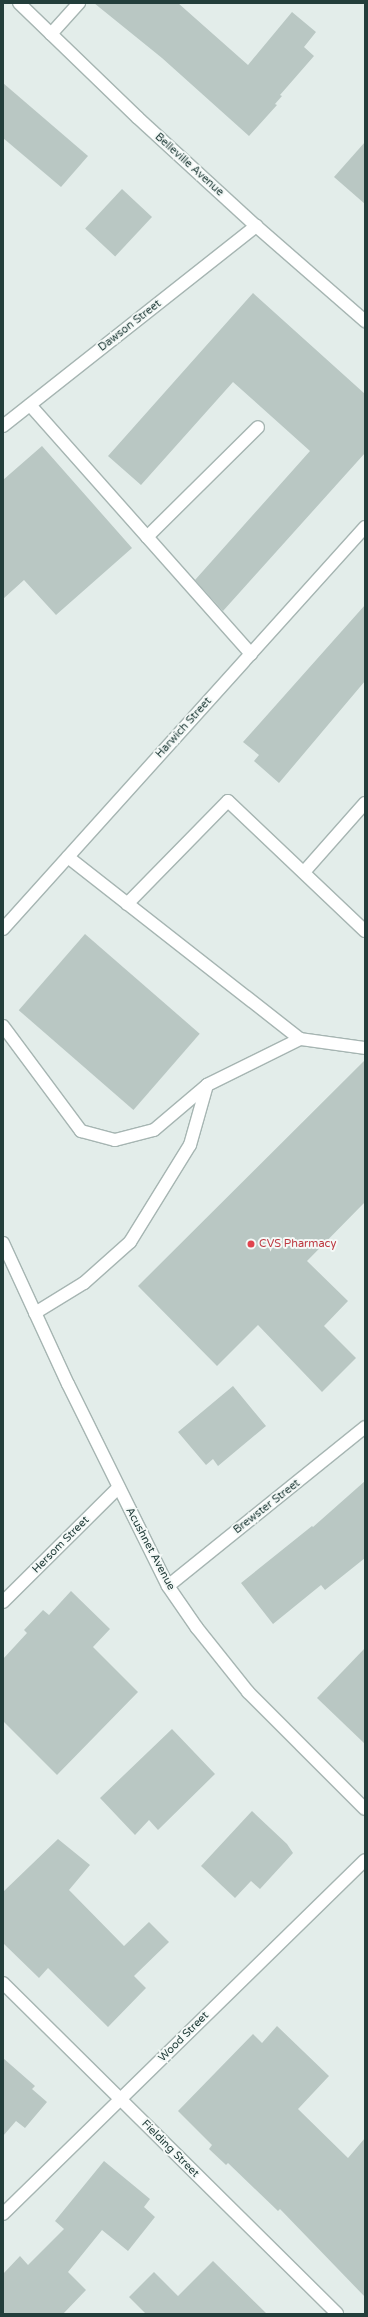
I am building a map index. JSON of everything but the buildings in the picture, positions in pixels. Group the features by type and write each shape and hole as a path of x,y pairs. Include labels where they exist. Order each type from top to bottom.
{"street":[{"name":"Belleville Avenue","path":"19,3 138,118 256,226 365,321"},
{"path":"51,34 79,3"},
{"name":"Dawson Street","path":"3,426 256,226"},
{"path":"30,405 251,654"},
{"path":"147,537 258,426"},
{"name":"Harwich Street","path":"3,929 365,527"},
{"path":"127,904 228,801 365,931"},
{"path":"304,872 365,804"},
{"path":"68,857 300,1038 365,1048"},
{"path":"3,1026 81,1131 115,1140 154,1130 207,1085 300,1038"},
{"path":"35,1313 84,1283 130,1242 190,1144 207,1085"},
{"name":"Acushnet Avenue","path":"3,1243 35,1313 168,1586 197,1628 248,1692 365,1809"},
{"name":"Brewster Street","path":"168,1586 365,1427"},
{"name":"Hersom Street","path":"3,1602 119,1487"},
{"name":"Wood Street","path":"3,2214 365,1860"},
{"name":"Fielding Street","path":"3,1983 337,2314"}],"place":[{"name":"CVS Pharmacy","path":"251,1244"}]}
